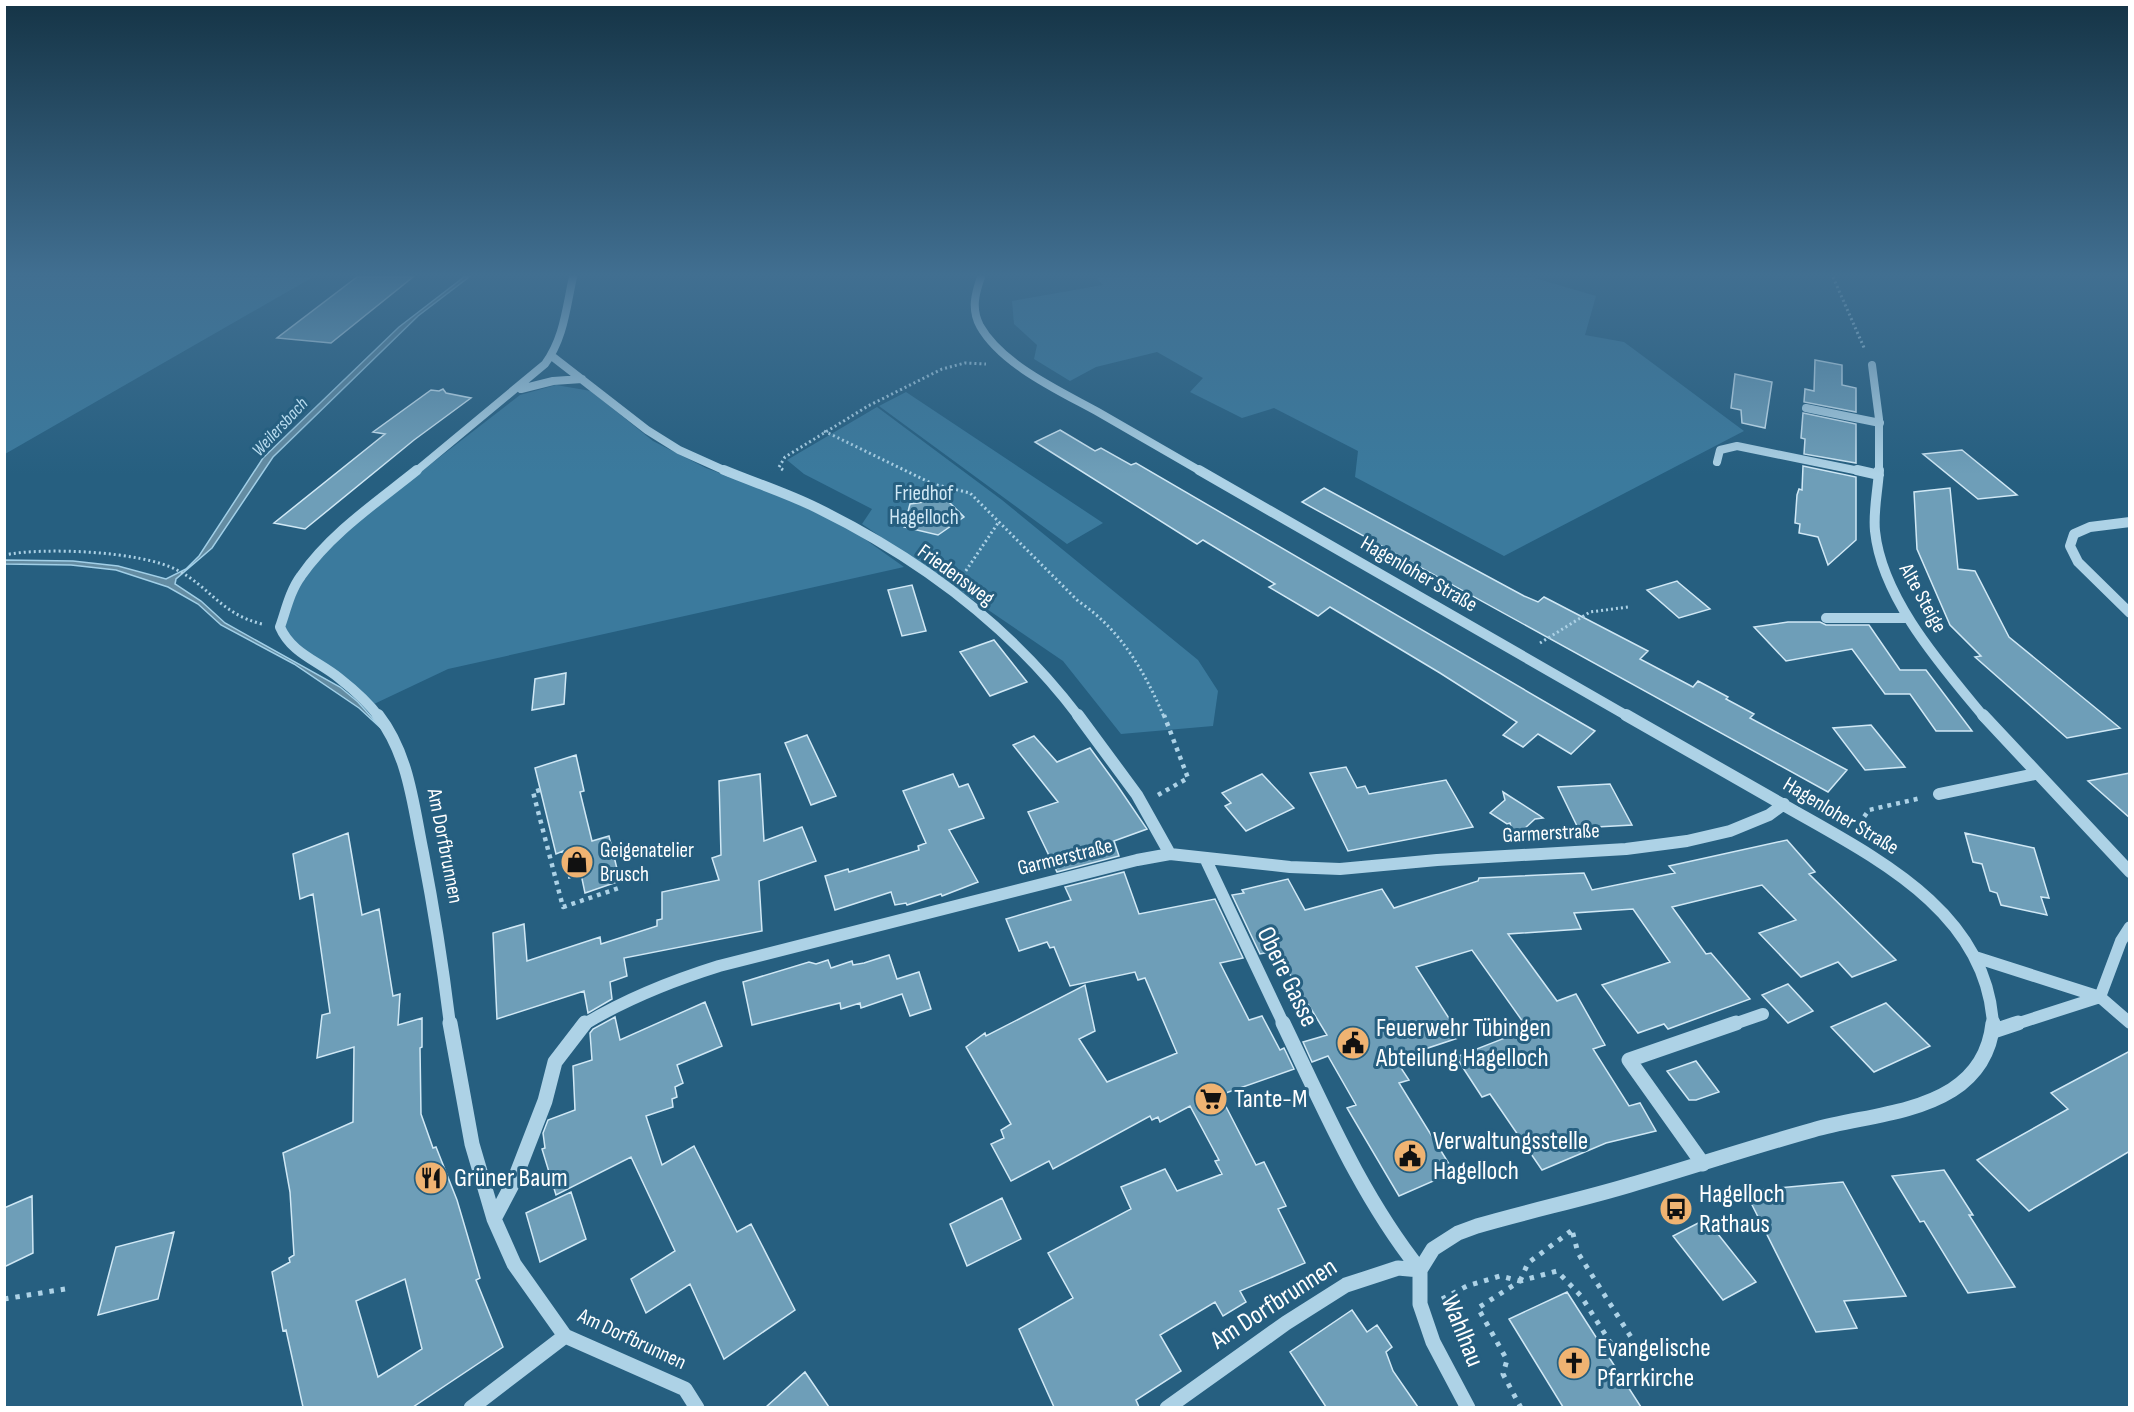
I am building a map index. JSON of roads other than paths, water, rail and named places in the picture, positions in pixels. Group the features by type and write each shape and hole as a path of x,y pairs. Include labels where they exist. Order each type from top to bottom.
{"street":[{"path":"516,390 553,357 558,343"},
{"name":"Hagenloher Straße","path":"993,343 1038,378 1847,840 1898,873 1926,896 1953,925 1975,957 1985,979 1993,1006 1994,1031 1982,1063 1967,1080 1942,1096 1895,1112 1844,1122 1703,1164 1499,1219 1458,1233 1433,1249 1419,1270"},
{"name":"Friedensweg","path":"553,357 660,439 712,465 782,492 855,528 950,590 1010,637 1042,670 1145,805 1170,854"},
{"name":"Alte Steige","path":"1872,365 1877,388 1880,423 1876,535 1890,581 1908,618 1969,701 2035,774 2130,872"},
{"path":"516,390 553,381 582,379"},
{"name":"Am Dorfbrunnen","path":"516,390 333,538 300,578 289,599 280,627 285,639 296,649 338,677 374,710 391,732 406,768 441,948 454,1054 474,1154 494,1220 514,1264 565,1336 685,1389 696,1407"},
{"path":"1806,408 1880,423"},
{"path":"1716,462 1720,450 1737,446 1879,475"},
{"path":"2130,522 2091,527 2074,534 2070,546 2078,562 2130,613"},
{"path":"1826,618 1908,618"},
{"path":"1939,794 2035,774"},
{"name":"Garmerstraße","path":"494,1220 514,1181 545,1101 555,1062 581,1026 612,1007 675,980 729,963 1030,886 1170,854 1340,869 1437,860 1649,847 1743,828 1773,814 1784,804"},
{"name":"Obere Gasse","path":"1205,858 1262,982 1367,1196 1419,1270"},
{"path":"2100,997 2121,941 2130,927"},
{"path":"1975,957 2100,997 2130,1023"},
{"path":"1994,1031 2100,997"},
{"path":"1703,1164 1629,1060 1762,1014"},
{"name":"Am Dorfbrunnen","path":"1167,1407 1286,1323 1346,1285 1398,1268 1419,1270"},
{"name":"Wahlhau","path":"1419,1270 1421,1310 1433,1342 1468,1407"},
{"path":"471,1407 565,1336"}],"place":[{"name":"Geigenatelier Brusch","path":"577,862"},
{"name":"Feuerwehr Tübingen Abteilung Hagelloch","path":"1353,1043"},
{"name":"Tante-M","path":"1211,1099"},
{"name":"Verwaltungsstelle Hagelloch","path":"1410,1156"},
{"name":"Grüner Baum","path":"431,1178"},
{"name":"Hagelloch Rathaus","path":"1676,1209"},
{"name":"Evangelische Pfarrkirche","path":"1574,1363"}],"water label":[{"name":"Weilersbach","path":"280,427"}],"park label":[{"name":"Friedhof Hagelloch","path":"924,505"}]}
